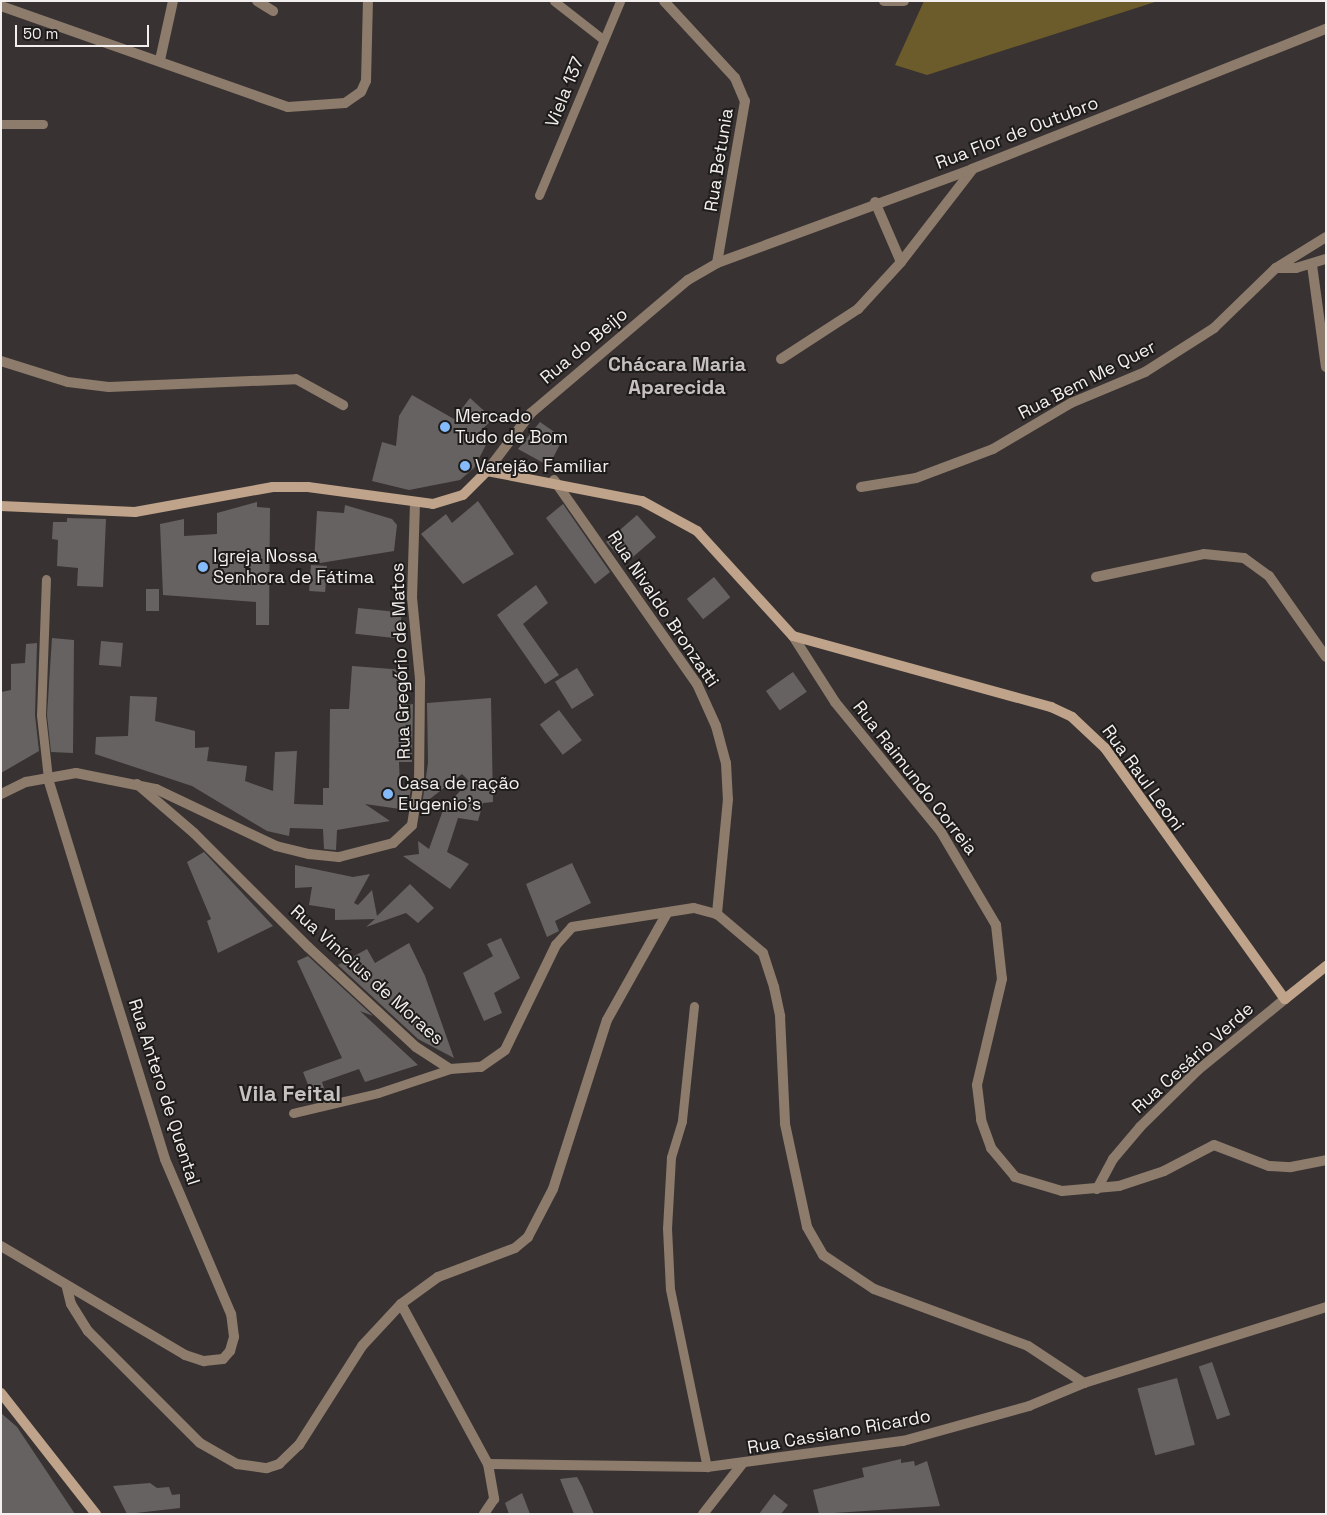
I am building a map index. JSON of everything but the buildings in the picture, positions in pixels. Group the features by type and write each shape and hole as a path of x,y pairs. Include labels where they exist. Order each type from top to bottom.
{"street":[{"path":"160,60 173,1"},
{"path":"257,1 273,11"},
{"path":"1,6 160,60 288,107 345,103 361,92 366,81 368,1"},
{"name":"Rua Betunia","path":"664,1 735,78 745,101 718,263"},
{"path":"884,1 904,1"},
{"name":"Rua Flor de Outubro","path":"718,263 875,202 972,169 1326,29"},
{"path":"781,360 858,309 901,262 972,169"},
{"path":"875,202 901,262"},
{"name":"Rua Bem Me Quer","path":"860,487 916,478 993,448 1071,403 1145,372 1214,328 1276,268 1326,237"},
{"path":"1276,268 1312,265 1326,259"},
{"name":"Rua do Beijo","path":"487,471 531,413 688,280 718,263"},
{"path":"1312,265 1326,367"},
{"path":"1,362 68,382 109,387 290,378 308,383 343,405"},
{"path":"1,506 135,512 273,487 308,487 415,505 451,500 487,471"},
{"name":"Rua Raimundo Correia","path":"487,471 554,480 613,492 674,515 720,554 793,636 835,702 941,832 996,925 1002,979 978,1084 980,1120 991,1148 1015,1177 1035,1186 1062,1191 1097,1189 1140,1181 1214,1145 1269,1166 1291,1167 1326,1160"},
{"name":"Rua Nivaldo Bronzatti","path":"554,480 691,676 716,726 726,763 728,799 717,914"},
{"name":"Rua Gregório de Matos","path":"1,794 48,778 76,773 137,784 184,800 276,846 309,854 339,857 371,851 404,835 416,811 422,739 412,598 415,505"},
{"path":"1096,577 1204,554 1244,558 1269,576 1326,657"},
{"name":"Rua Raul Leoni","path":"793,636 1051,707 1072,717 1105,748 1285,999"},
{"name":"Rua Antero de Quental","path":"1,1246 67,1288 185,1355 204,1361 223,1359 230,1351 234,1337 231,1314 165,1159 48,778"},
{"name":"Rua Vinícius de Moraes","path":"137,784 194,833 308,947 410,1041 450,1069 481,1066 504,1050 566,931 593,921 694,908 717,914 763,953 774,987 780,1016 785,1124 807,1226 823,1255 874,1289 1028,1346 1084,1384"},
{"path":"67,1288 70,1304 88,1330 169,1416 216,1454 251,1468 267,1468 288,1458 362,1346 401,1304 438,1277 515,1248 528,1237 554,1189 607,1020 666,913"},
{"name":"Rua Cesário Verde","path":"1097,1189 1113,1159 1140,1127 1198,1070 1326,966"},
{"path":"401,1304 488,1464 494,1499 484,1514"},
{"name":"Rua Cassiano Ricardo","path":"488,1464 707,1467 742,1464 903,1440 1029,1406 1084,1384 1326,1308"},
{"path":"1,1393 6,1403 96,1514"},
{"path":"702,1514 742,1464"}],"lane":[{"path":"554,1 604,40"},
{"name":"Viela 137","path":"539,195 620,1"},
{"path":"1,124 43,124"},
{"path":"46,579 41,715 48,778"},
{"path":"694,1006 682,1121 671,1157 667,1228 670,1289 707,1467"},
{"path":"293,1113 378,1093 450,1069"}],"shaded area":[{"path":"924,1 1158,1 927,75 895,65"}],"place":[{"name":"Mercado Tudo de Bom","path":"445,427"},
{"name":"Varejão Familiar","path":"465,466"},
{"name":"Igreja Nossa Senhora de Fátima","path":"203,567"},
{"name":"Casa de ração Eugenio's","path":"388,794"}],"district":[{"name":"Chácara Maria Aparecida","path":"677,376"},
{"name":"Vila Feital","path":"290,1094"}]}
